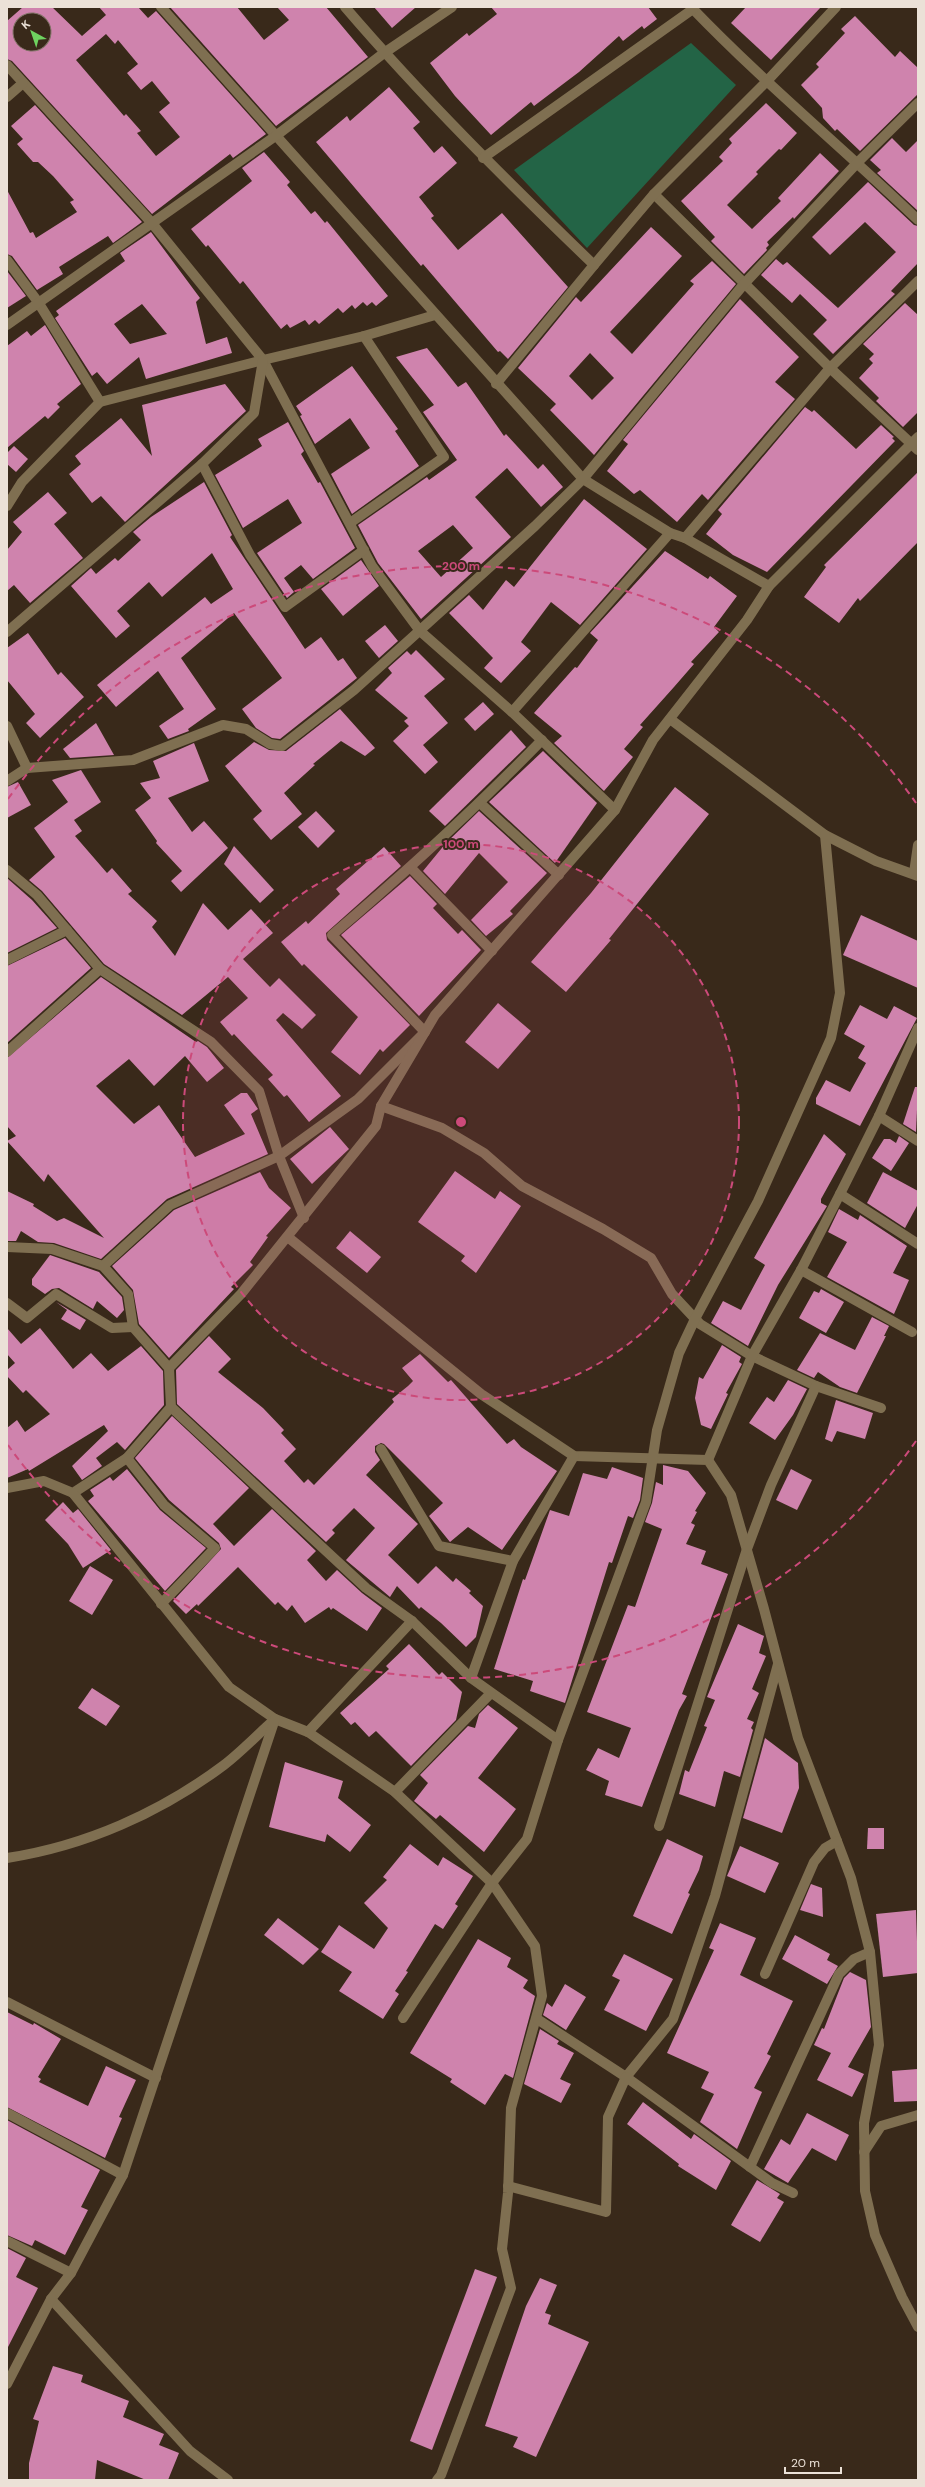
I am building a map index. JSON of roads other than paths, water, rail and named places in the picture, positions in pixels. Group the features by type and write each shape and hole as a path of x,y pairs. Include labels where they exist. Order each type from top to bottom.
{"street":[{"path":"161,7 277,135 496,384 584,479 670,532 685,538 768,586"},
{"path":"345,7 384,53 483,158 594,265"},
{"path":"7,325 151,222 277,135 384,53 452,7"},
{"path":"496,384 654,194 767,81 836,7"},
{"path":"483,158 692,8 767,81 858,162 918,220"},
{"path":"7,65 151,222 263,360 372,566 420,631 512,712 615,810"},
{"path":"7,97 23,83"},
{"path":"7,781 27,768 134,760 223,725 246,729 270,744 282,746 354,690 584,479 744,284 858,162 918,103"},
{"path":"169,1368 241,1294 289,1238 376,1126 381,1106 435,1016 615,810 653,740 747,620 768,586 916,443 830,368 654,194"},
{"path":"7,260 38,302 100,402"},
{"path":"685,538 830,368 918,281"},
{"path":"7,506 22,482 100,402 263,360 364,336 435,315"},
{"path":"350,523 444,457 364,336"},
{"path":"7,632 202,464 254,413 263,360"},
{"path":"202,464 250,555 285,607 364,550"},
{"path":"512,712 670,532"},
{"path":"670,719 825,835 876,861 916,874 918,845"},
{"path":"7,726 27,768"},
{"path":"425,1032 332,935 411,868 480,804 542,740"},
{"path":"480,804 559,875"},
{"path":"403,2018 492,1883 527,1839 558,1740 646,1502 654,1458 657,1430 679,1353 695,1319 758,1201 831,1038 840,993 825,835"},
{"path":"411,868 492,951"},
{"path":"7,870 37,894 100,969 211,1042 259,1091 279,1156 304,1218"},
{"path":"7,960 67,930"},
{"path":"7,1052 100,969"},
{"path":"708,1460 752,1356 801,1270 840,1194 879,1116 918,1028"},
{"path":"103,1266 170,1206 279,1156 358,1099 425,1032"},
{"path":"381,1106 442,1128 484,1154 522,1186 603,1229 651,1258 672,1294 695,1319 752,1356 816,1386 881,1408"},
{"path":"879,1116 918,1141"},
{"path":"840,1194 918,1244"},
{"path":"289,1238 481,1394 574,1456 708,1460"},
{"path":"7,1247 52,1249 103,1266 128,1294 133,1327 169,1368 171,1407 127,1458 73,1493"},
{"path":"801,1270 912,1332"},
{"path":"7,1303 27,1318 56,1294 112,1328 133,1327"},
{"path":"659,1826 747,1549 771,1485 816,1386"},
{"path":"171,1407 366,1588 412,1621 471,1678 558,1740"},
{"path":"381,1449 439,1546 513,1561"},
{"path":"471,1678 513,1561 574,1456"},
{"path":"127,1458 164,1505 215,1548 160,1604"},
{"path":"708,1460 731,1495 798,1738 851,1878 870,1952 879,2045 864,2123 865,2191 875,2235 902,2297 918,2327"},
{"path":"7,1488 44,1481 73,1493 160,1604 229,1687 275,1719 308,1732 395,1792 492,1883 535,1946 542,1996 537,2019 511,2108 508,2186 502,2249 511,2288 441,2475 437,2480"},
{"path":"308,1732 412,1621"},
{"path":"508,2186 606,2212 608,2117 626,2077 673,2019 715,1896 778,1662"},
{"path":"395,1792 491,1693"},
{"path":"7,1858 44,1852 137,1819 224,1765 275,1719"},
{"path":"7,2384 51,2299 71,2272 123,2175 275,1719"},
{"path":"765,1974 814,1862 825,1848 837,1841"},
{"path":"750,2167 839,1974 854,1959 870,1952"},
{"path":"7,2002 156,2078"},
{"path":"537,2019 626,2077 772,2182 793,2193"},
{"path":"7,2113 123,2175"},
{"path":"864,2152 881,2126 918,2115"},
{"path":"7,2241 71,2272"},
{"path":"51,2299 190,2451 228,2480"}]}
